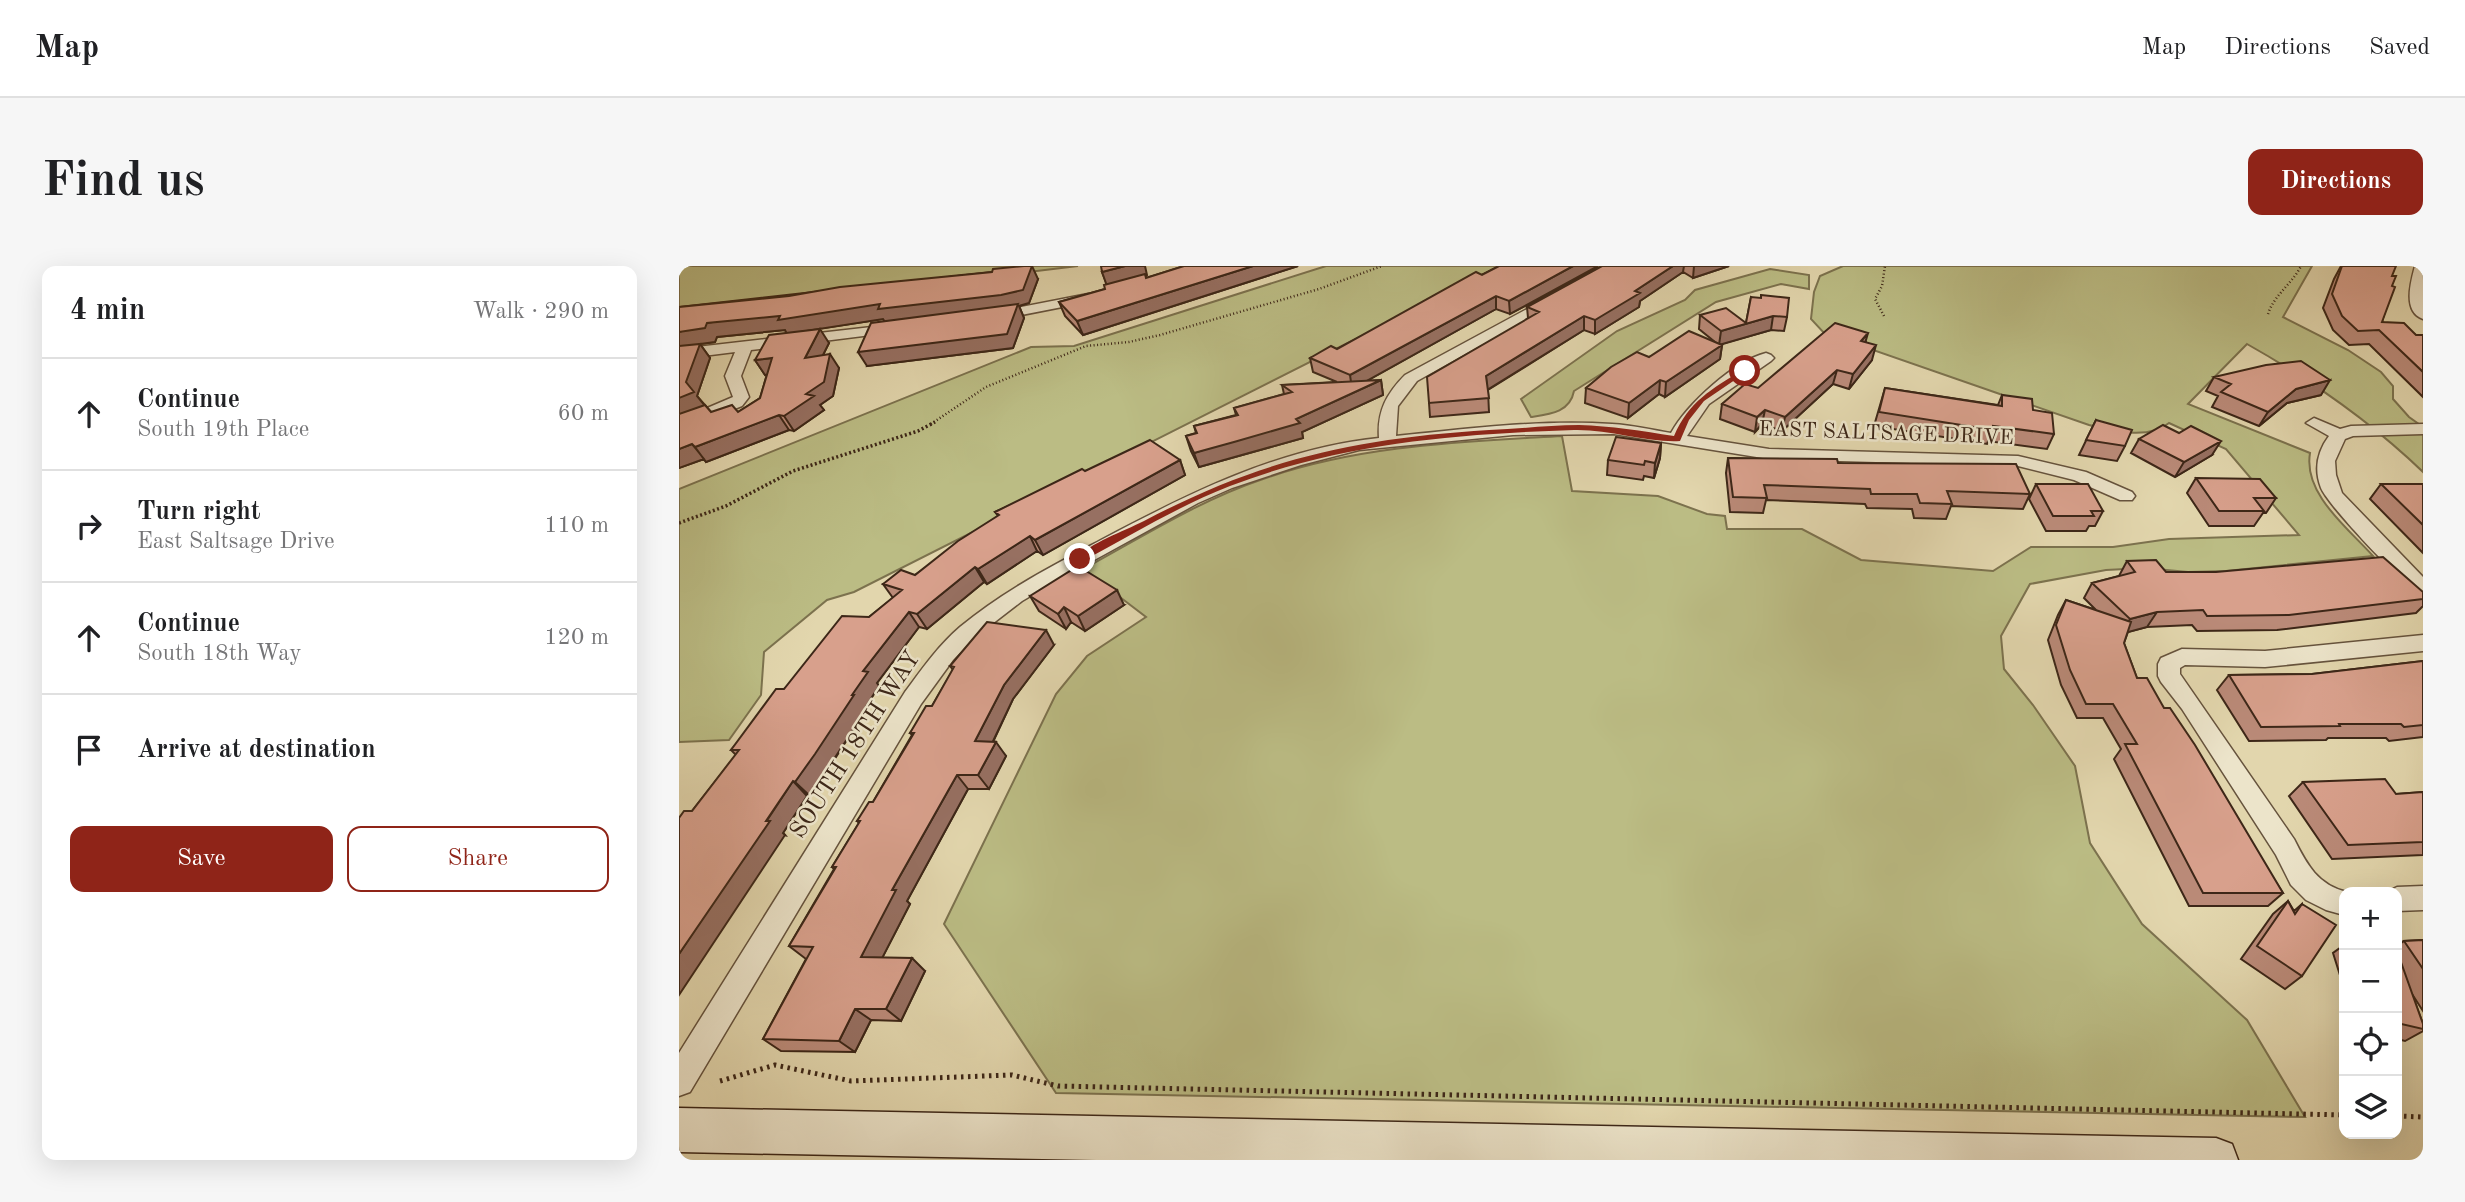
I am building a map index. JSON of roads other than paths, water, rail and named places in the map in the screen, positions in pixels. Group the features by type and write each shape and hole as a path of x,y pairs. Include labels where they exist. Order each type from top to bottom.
{"street":[{"path":"2421,316 2415,293 2422,266"},
{"path":"1388,441 1385,419 1389,404 1395,393 1411,378 1566,292"},
{"path":"981,318 1053,306 1102,294"},
{"path":"679,354 915,326"},
{"path":"679,426 736,403 741,397 733,376 745,347"},
{"path":"1677,439 1685,420 1702,400 1766,358"},
{"path":"2314,423 2339,435"},
{"name":"EAST SALTSAGE DRIVE","path":"1388,441 1577,428 1614,429 1769,454 2018,461 2080,476 2126,496"},
{"path":"2417,429 2351,431 2339,435 2329,445 2326,469 2331,492 2423,588"},
{"name":"SOUTH 18TH WAY","path":"679,1081 913,698 944,655 967,633 1015,596 1192,499 1259,472 1295,461 1388,441"},
{"path":"2339,903 2315,892 2300,877 2285,847 2190,703 2169,676 2169,664 2182,657 2265,659 2423,643"},
{"path":"2402,899 2423,898"},
{"path":"679,1130 2216,1160"}]}
